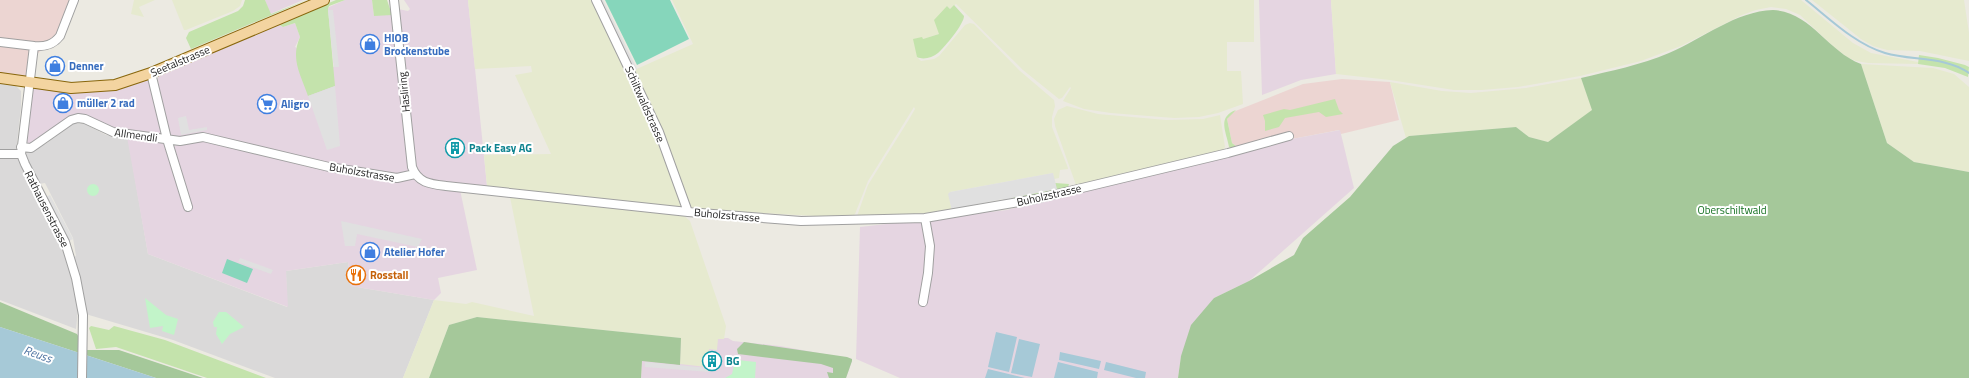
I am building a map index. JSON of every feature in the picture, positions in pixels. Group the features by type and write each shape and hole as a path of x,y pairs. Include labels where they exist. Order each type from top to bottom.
{"main road":[{"name":"Seetalstrasse","path":"0,78 71,88 102,87 124,83 324,0"}],"street":[{"path":"0,42 47,46 57,40 60,36 74,0"},
{"name":"Hasliring","path":"389,0 395,9"},
{"name":"Hasliring","path":"394,0 411,159 415,174"},
{"name":"Schiltwaldstrasse","path":"596,0 659,132 688,212"},
{"path":"29,81 34,46"},
{"path":"151,73 167,139 188,207"},
{"name":"Rathausenstrasse","path":"29,81 21,151 25,164 68,249 83,310 82,378"},
{"name":"Allmendli","path":"21,151 31,148 71,120 78,118 84,119 113,132 167,139"},
{"name":"Buholzstrasse","path":"167,139 180,141 203,137 329,166 397,178 415,174 424,182 454,187 688,212 801,220 925,218 1036,199 1228,153 1289,136"},
{"path":"0,154 21,151"},
{"path":"923,302 928,273 930,246 925,218"}],"shaded area":[{"path":"0,0 73,0 65,29 36,55 33,77 0,73"},
{"path":"265,0 303,0 270,14"},
{"path":"345,0 372,0 374,16 398,9 408,11 410,9 404,0 468,0 487,186 459,185 477,270 438,278 441,293 434,300 351,286 348,262 286,271 288,307 148,254 127,137 162,143 173,147 178,144 173,136 169,134 159,91 158,77 164,73 278,24 283,27 295,23 300,37 295,47 334,67 328,9 329,7"},
{"path":"598,0 603,0 637,69 632,71"},
{"path":"1259,0 1331,0 1336,74 1301,80 1262,95"},
{"path":"328,10 333,10 339,67 334,67"},
{"path":"151,73 166,135 113,132 78,118 50,136 21,147 29,81 77,88"},
{"path":"1342,79 1390,82 1399,120 1341,134 1339,130 1292,139 1288,134 1237,147 1232,143 1227,119 1233,112 1303,84"},
{"path":"0,84 15,85 21,91 21,107 16,152 68,262 78,310 76,329 0,300"},
{"path":"335,86 340,146 327,150 308,96"},
{"path":"186,116 189,130 207,127 207,130 181,135 178,118"},
{"path":"74,123 85,124 106,135 128,138 148,254 287,307 286,271 348,262 351,286 434,300 403,378 275,378 173,340 86,313 74,257 76,256 73,238 45,183 39,184 25,155 27,152 47,143"},
{"path":"1340,130 1354,188 1249,281 1214,298 1181,356 1178,378 900,378 856,359 860,227 1007,210 1292,139"},
{"path":"1053,173 1057,189 1011,198 1010,201 1004,202 1003,199 958,208 952,211 948,194 950,192"},
{"path":"50,195 73,239 69,241 46,197"},
{"path":"341,221 422,239 418,247 357,234 355,246 345,246"},
{"path":"240,258 273,270 271,274 238,262"},
{"path":"681,338 728,338 733,341 780,346 852,359 852,361 846,378 641,378 642,361"},
{"path":"645,362 708,368 710,372 645,367"}],"green space":[{"path":"134,0 155,0 139,7 144,17 131,14"},
{"path":"172,0 242,0 240,6 233,11 184,30"},
{"path":"245,0 265,0 271,14 307,0 191,49 186,38 189,32 238,11 243,6"},
{"path":"336,0 345,0 329,6 328,9 335,86 308,96 296,60 297,45 300,37 295,23 283,27 278,24"},
{"path":"372,0 387,0 392,15 374,16"},
{"path":"468,0 592,0 628,74 682,204 679,207 487,186 484,155 551,154 515,75 532,72 531,66 475,69"},
{"path":"605,0 670,0 689,39 637,65"},
{"path":"672,0 1254,0 1254,42 1227,42 1227,71 1241,71 1243,104 1218,113 1199,117 1174,118 1111,113 1084,109 1063,101 1071,88 1070,87 1062,98 1059,99 1023,70 956,4 950,9 947,6 939,34 923,39 917,57 921,61 934,59 939,56 965,25 970,23 974,24 1020,71 1054,100 1055,106 1052,117 1052,127 1068,168 1060,170 1059,178 1054,179 1053,173 950,192 949,194 952,211 859,218 857,216 868,185 908,121 915,109 914,107 868,181 855,214 851,218 694,209 689,205 632,71 693,44"},
{"path":"1331,0 1801,0 1853,43 1871,53 1918,62 1918,64 1868,63 1856,61 1847,57 1834,47 1800,15 1786,9 1771,7 1742,15 1681,46 1641,61 1580,76 1518,87 1482,90 1454,90 1390,80 1336,74"},
{"path":"1812,0 1964,0 1969,33 1969,61 1920,51 1887,50 1873,46 1861,39"},
{"path":"954,5 964,16 958,30 936,55 925,58 917,57 913,39 922,37 923,39 939,34 934,20 947,6 950,9"},
{"name":"Oberschiltwald","path":"1773,10 1786,12 1798,17 1838,50 1861,64 1887,143 1914,162 1969,172 1969,378 1178,378 1181,356 1191,325 1214,298 1249,281 1294,255 1303,238 1350,197 1393,146 1409,136 1516,127 1529,137 1548,142 1592,110 1581,78 1648,61 1669,53 1733,20 1746,15"},
{"path":"1919,55 1965,65 1969,67 1968,77 1945,68 1918,64"},
{"path":"1861,64 1933,68 1954,74 1969,87 1969,172 1914,162 1887,143"},
{"path":"1581,78 1593,110 1548,142 1529,137 1516,127 1409,136 1406,138 1390,82 1442,91 1471,93 1526,88"},
{"path":"1335,99 1339,110 1343,114 1326,117 1319,112 1285,118 1279,127 1265,131 1265,121 1263,115 1284,109 1290,110"},
{"path":"1067,106 1098,114 1166,120 1203,119 1220,115 1225,147 1223,150 1076,185 1055,126 1054,119 1058,110"},
{"path":"1236,110 1227,119 1232,143 1237,147 1231,148 1229,147 1224,125 1226,116"},
{"path":"1055,183 1069,184 1068,187 1011,201 1011,198 1056,189"},
{"path":"93,184 97,186 99,190 97,194 93,196 89,194 87,190 89,186"},
{"path":"510,197 683,215 690,221 726,326 724,339 718,339 717,350 709,349 707,367 680,364 681,338 477,317 449,325 429,378 403,378 434,300 466,304 472,302 534,316"},
{"path":"227,259 253,269 247,283 222,273"},
{"path":"145,298 166,315 178,319 174,335 162,331 163,326 150,328"},
{"path":"0,302 77,334 86,350 119,350 203,378 156,378 0,327"},
{"path":"219,312 226,312 244,327 230,334 222,344 216,334 217,327 214,327 213,322"},
{"path":"477,317 681,338 680,365 642,361 641,378 429,378 449,325"},
{"path":"91,326 109,330 114,326 165,340 266,378 207,378 116,347 96,349 89,328"},
{"path":"744,342 847,357 852,359 852,361 846,378 829,378 827,372 833,373 833,368 821,364 738,354 737,349"},
{"path":"735,361 756,362 755,378 725,378 732,374"}],"water":[{"name":"Reuss","path":"0,327 156,378 0,378"},
{"path":"996,332 1017,337 1009,372 988,367"},
{"path":"1019,339 1040,344 1032,377 1011,373"},
{"path":"1060,352 1101,361 1099,369 1059,360"},
{"path":"1058,362 1098,372 1097,378 1054,378"},
{"path":"1106,362 1146,372 1145,378 1136,378 1104,370"},
{"path":"988,369 1025,378 985,378"}],"waterway":[{"path":"1806,0 1843,30 1863,44 1874,49 1895,55 1939,61 1950,64 1969,73"}],"place":[{"name":"HIOB Brockenstube","path":"370,44"},
{"name":"Denner","path":"55,66"},
{"name":"müller 2 rad","path":"63,103"},
{"name":"Aligro","path":"267,104"},
{"name":"Pack Easy AG","path":"455,148"},
{"name":"Atelier Hofer","path":"370,252"},
{"name":"Rosstall","path":"356,275"},
{"name":"BG","path":"712,361"}]}
